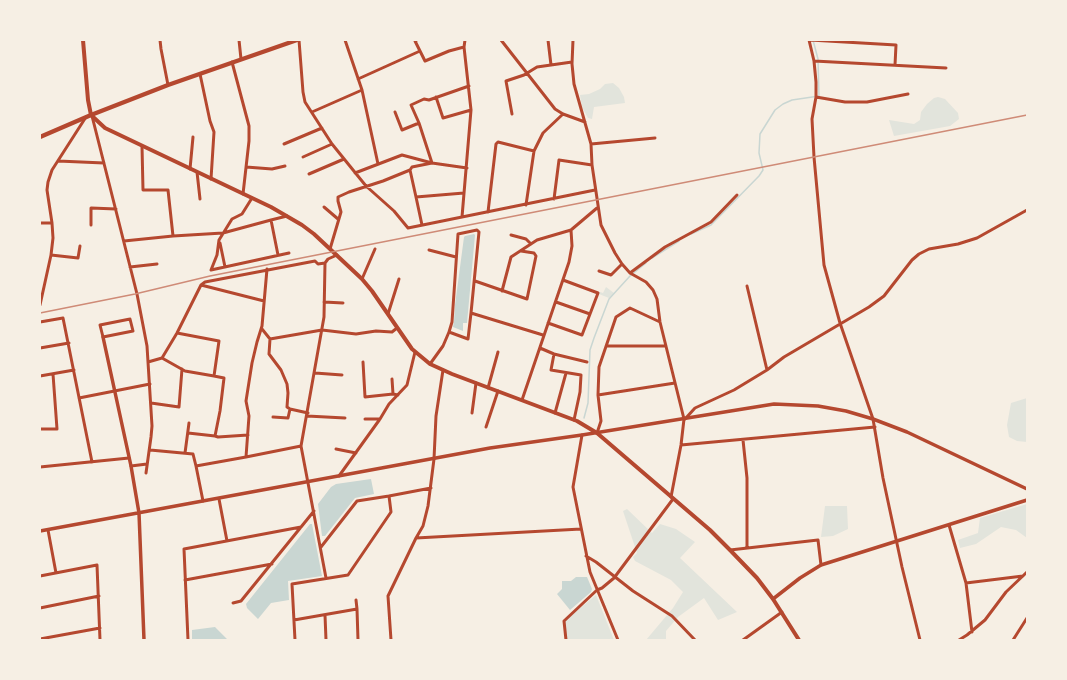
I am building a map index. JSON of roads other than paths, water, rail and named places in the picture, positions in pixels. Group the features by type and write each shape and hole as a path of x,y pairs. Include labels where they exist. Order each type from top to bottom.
{"main road":[{"path":"83,40 89,116 104,128 252,198 287,216 314,234 362,279 415,352 430,364 488,388 555,412 574,420 597,433 710,530 730,550 757,578 782,612 799,640"},
{"path":"40,136 168,85 298,40"}],"street":[{"path":"160,40 168,85"},
{"path":"239,40 241,59"},
{"path":"298,40 305,102 332,144 355,173 366,186 394,211 408,228 595,190"},
{"path":"345,40 362,90 378,164"},
{"path":"417,40 415,41 425,61 449,51 464,47"},
{"path":"462,217 471,110 464,47 465,40"},
{"path":"501,40 554,108 563,114 585,122"},
{"path":"548,40 551,65"},
{"path":"566,640 564,621 597,590 602,588 614,578 672,498 684,419 660,322 657,299 653,290 646,282 630,273 622,264 600,225 592,165 591,144 574,84 572,62 573,40"},
{"path":"895,65 896,45 810,40 814,61 816,97 812,119 814,157 824,265 840,323 875,426 883,478 920,640"},
{"path":"358,79 420,51"},
{"path":"814,61 946,68"},
{"path":"232,62 249,126 249,140 243,194"},
{"path":"512,114 506,81 524,75 537,67 572,62"},
{"path":"200,74 210,121 214,132 211,179"},
{"path":"432,163 419,123 411,105 424,99 429,100 469,86"},
{"path":"312,112 362,90"},
{"path":"816,97 845,102 867,102 908,94"},
{"path":"436,97 444,118 471,110"},
{"path":"395,112 402,130 419,123"},
{"path":"526,205 534,150 543,133 563,114"},
{"path":"40,305 51,255 53,238 47,190 50,176 58,161 89,116"},
{"path":"89,116 104,162 116,209 137,294 147,346 152,426 146,473"},
{"path":"284,144 322,128"},
{"path":"190,169 193,137"},
{"path":"591,144 655,138"},
{"path":"488,212 496,144 498,142 534,150"},
{"path":"303,157 332,144"},
{"path":"142,146 143,190 168,190 173,236"},
{"path":"355,173 402,155 432,163 466,168"},
{"path":"309,174 344,159"},
{"path":"554,199 559,160 592,165"},
{"path":"58,161 104,162"},
{"path":"330,249 341,212 338,197 410,170 412,167 432,163"},
{"path":"246,167 272,169 286,166"},
{"path":"410,170 422,225"},
{"path":"197,172 200,199"},
{"path":"416,197 464,193"},
{"path":"630,273 665,247 711,222 737,195"},
{"path":"252,198 242,214 232,219 219,240 217,255 211,270 289,252"},
{"path":"324,207 338,218"},
{"path":"91,225 91,208 116,209"},
{"path":"502,291 511,257 537,240 571,230 597,208"},
{"path":"684,419 695,408 734,390 767,370 784,357 884,296 912,260 919,254 929,249 958,244 977,238 1027,210"},
{"path":"124,241 223,233 287,216"},
{"path":"272,220 278,255"},
{"path":"40,223 52,223"},
{"path":"430,364 443,346 452,322 458,234 477,230 479,232 475,281 468,339 449,332"},
{"path":"522,400 563,280 572,246 571,230"},
{"path":"511,235 526,239 531,244"},
{"path":"219,240 225,267"},
{"path":"51,255 78,258 80,246"},
{"path":"362,279 375,249"},
{"path":"429,250 456,257"},
{"path":"475,281 526,299 536,256 534,253 521,251"},
{"path":"326,578 301,446 322,330 325,263 328,259 337,255"},
{"path":"148,362 162,358 177,334 201,286 205,282 315,261 318,264 325,263"},
{"path":"130,267 157,264"},
{"path":"599,271 611,275 622,264"},
{"path":"246,457 249,416 246,401 254,356 262,329 267,269"},
{"path":"40,278 46,278"},
{"path":"388,314 399,279"},
{"path":"548,323 582,336 598,293 563,280"},
{"path":"201,286 264,301"},
{"path":"747,286 767,370"},
{"path":"324,302 342,303"},
{"path":"556,302 590,314"},
{"path":"597,433 601,421 598,395 600,367 616,317 630,308 660,322"},
{"path":"471,313 544,335"},
{"path":"40,322 63,318 92,462"},
{"path":"103,337 133,331 130,319 100,325 129,458 139,513 144,640"},
{"path":"270,339 322,330 356,334 376,331 392,332 397,328"},
{"path":"262,329 270,339 269,354 277,363 287,384 287,407 307,414 345,418"},
{"path":"177,334 218,340 214,376"},
{"path":"40,348 69,343"},
{"path":"607,346 666,346"},
{"path":"540,348 554,354 587,362"},
{"path":"338,477 380,420 389,404 407,385 415,352"},
{"path":"488,388 498,352"},
{"path":"554,354 551,370 581,375 580,392 574,420"},
{"path":"162,358 182,369 224,378 215,436"},
{"path":"363,362 365,397 393,394 398,395"},
{"path":"151,403 179,408 182,369"},
{"path":"40,376 74,370"},
{"path":"391,640 388,596 423,526 431,488 436,416 443,370"},
{"path":"555,412 566,373"},
{"path":"40,429 57,429 53,374"},
{"path":"315,374 342,375"},
{"path":"392,379 393,394"},
{"path":"472,413 476,383"},
{"path":"598,395 675,383"},
{"path":"80,398 150,384"},
{"path":"486,427 498,391"},
{"path":"40,531 308,483 490,448 597,433 774,404 818,406 846,411 873,419 907,432 1027,489"},
{"path":"273,417 288,418 290,409"},
{"path":"365,419 380,420"},
{"path":"185,453 189,422"},
{"path":"681,446 875,426"},
{"path":"188,433 218,437 248,435"},
{"path":"582,435 573,488 590,572 618,640"},
{"path":"743,440 747,478 747,548"},
{"path":"196,466 301,446"},
{"path":"336,449 356,453"},
{"path":"150,450 193,454 203,501"},
{"path":"40,467 129,458"},
{"path":"130,466 147,464"},
{"path":"321,546 357,501 431,488"},
{"path":"295,640 292,584 348,575 391,512 389,496"},
{"path":"219,499 227,541"},
{"path":"773,599 800,578 821,565 1027,500"},
{"path":"233,603 241,601 314,511"},
{"path":"950,525 966,583 972,632"},
{"path":"188,640 184,548 301,527"},
{"path":"416,538 581,529"},
{"path":"48,530 56,573"},
{"path":"730,550 818,540 821,565"},
{"path":"586,556 596,562 614,578 672,616 695,640"},
{"path":"185,580 272,564"},
{"path":"40,576 97,566 100,640"},
{"path":"959,640 972,632 985,620 1006,592 1027,572"},
{"path":"966,583 1023,576"},
{"path":"40,608 99,596"},
{"path":"356,600 358,640"},
{"path":"294,620 357,609"},
{"path":"743,640 782,612"},
{"path":"325,615 326,640"},
{"path":"1013,640 1027,618"},
{"path":"40,639 100,628"},
{"path":"69,634 70,640"}],"waterway":[{"path":"691,234 711,225 759,176 763,170 759,153 760,134 775,110 792,100 819,96 818,59 813,40"},
{"path":"652,258 679,241"},
{"path":"584,418 588,403 590,350 609,299 630,276 646,263"}],"railway":[{"path":"40,313 135,294 210,276 1027,115"}]}
